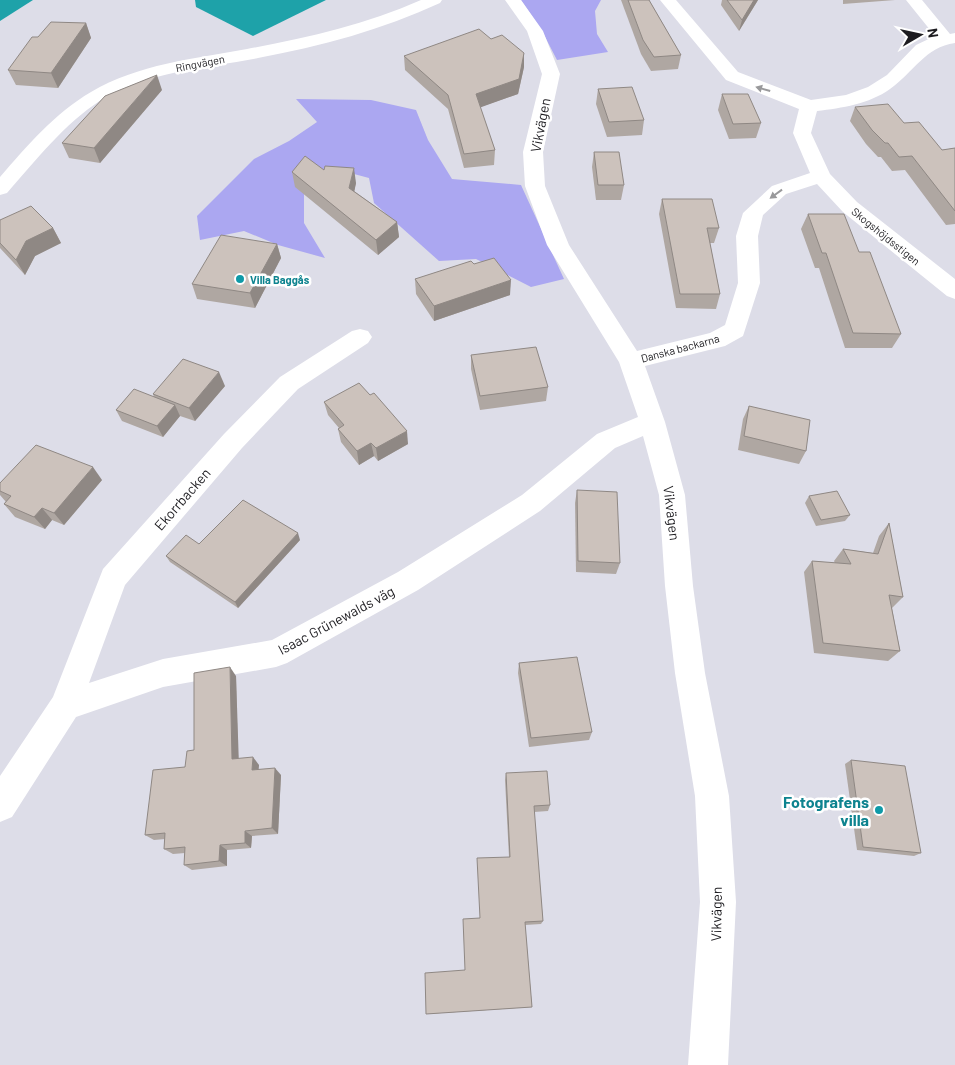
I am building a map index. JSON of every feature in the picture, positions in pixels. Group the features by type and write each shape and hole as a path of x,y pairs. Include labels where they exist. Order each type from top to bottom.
{"street":[{"name":"Ringvägen","path":"0,188 68,114 112,87 166,70 334,35 377,22 434,0"},
{"name":"Vikvägen","path":"513,0 534,31 551,74 534,152 535,186 558,245 631,361 652,422 672,495 679,586 690,673 712,796 718,902 708,1065"},
{"path":"668,0 732,76 746,84 781,94 809,106 840,103 861,98 884,85 929,43 950,39"},
{"path":"914,0 950,39"},
{"path":"809,106 802,133 822,176"},
{"name":"Danska backarna","path":"631,361 717,340 736,330 749,283 747,236 754,213 779,190 822,176"},
{"name":"Skogshöjdsstigen","path":"822,176 850,207 955,291"},
{"name":"Ekorrbacken","path":"65,706 113,578 233,441 290,383 360,337"},
{"name":"Isaac Grünewalds väg","path":"65,706 163,673 276,653 408,581 532,502 606,442 652,422"},
{"path":"0,805 65,706"}],"shaded area":[{"path":"521,0 601,0 595,11 597,34 608,52 557,60 542,31"},
{"path":"296,99 371,100 416,110 428,140 452,179 521,185 564,279 531,287 476,259 439,261 374,203 369,178 339,170 304,177 304,223 325,258 278,245 244,231 200,240 197,216 254,159 289,141 317,122"}],"water":[{"path":"0,0 33,0 0,21"},
{"path":"195,0 326,0 253,36 196,7"}],"building":[{"path":"628,0 649,0 681,55 654,57 643,40"},
{"path":"727,0 754,0 742,20"},
{"path":"51,22 86,23 51,73 8,70 32,37 38,37"},
{"path":"479,29 491,39 502,35 524,53 519,79 476,94 495,150 464,154 448,95 404,56"},
{"path":"157,75 94,148 62,143 105,96"},
{"path":"632,87 644,120 609,122 598,89"},
{"path":"722,94 748,94 761,123 733,124"},
{"path":"888,104 904,123 919,122 942,150 955,148 955,211 912,156 899,157 888,143 885,143 872,130 855,107"},
{"path":"594,152 619,152 624,185 598,185"},
{"path":"305,156 324,170 325,166 354,168 349,188 397,222 376,240 292,172"},
{"path":"662,199 712,199 719,228 707,228 720,294 680,294"},
{"path":"31,206 53,228 26,241 16,260 0,243 0,220"},
{"path":"808,214 844,214 859,252 870,252 901,334 853,333 826,253 822,253"},
{"path":"221,235 277,244 250,293 192,284"},
{"path":"494,258 511,280 434,306 415,279 471,261 474,264"},
{"path":"536,347 548,387 480,396 471,355"},
{"path":"183,359 219,372 189,408 153,394"},
{"path":"359,383 370,395 374,393 407,431 376,448 371,443 357,451 338,429 344,425 324,402"},
{"path":"134,389 175,405 157,426 116,410"},
{"path":"749,406 810,420 806,451 744,436"},
{"path":"36,445 93,467 54,513 42,508 34,517 4,504 11,496 0,491 0,483"},
{"path":"577,490 617,492 620,563 578,561"},
{"path":"837,491 850,515 821,520 809,496"},
{"path":"243,500 298,533 235,602 166,556 186,535 199,544"},
{"path":"889,523 903,597 889,595 900,651 823,643 812,561 851,564 843,549 878,554"},
{"path":"577,657 592,732 531,738 519,663"},
{"path":"230,667 232,759 253,757 252,770 275,768 272,828 245,831 245,843 220,845 219,861 184,865 185,847 164,849 165,833 145,835 153,770 185,767 187,751 194,750 194,673"},
{"name":"Fotografens villa","path":"851,760 905,766 921,853 863,847"},
{"path":"547,771 550,805 534,806 543,921 525,922 532,1007 426,1014 425,973 465,970 463,919 480,918 477,858 510,857 506,773"}],"place":[{"name":"Villa Baggås","path":"240,279"},
{"name":"Fotografens villa","path":"879,810"}]}
